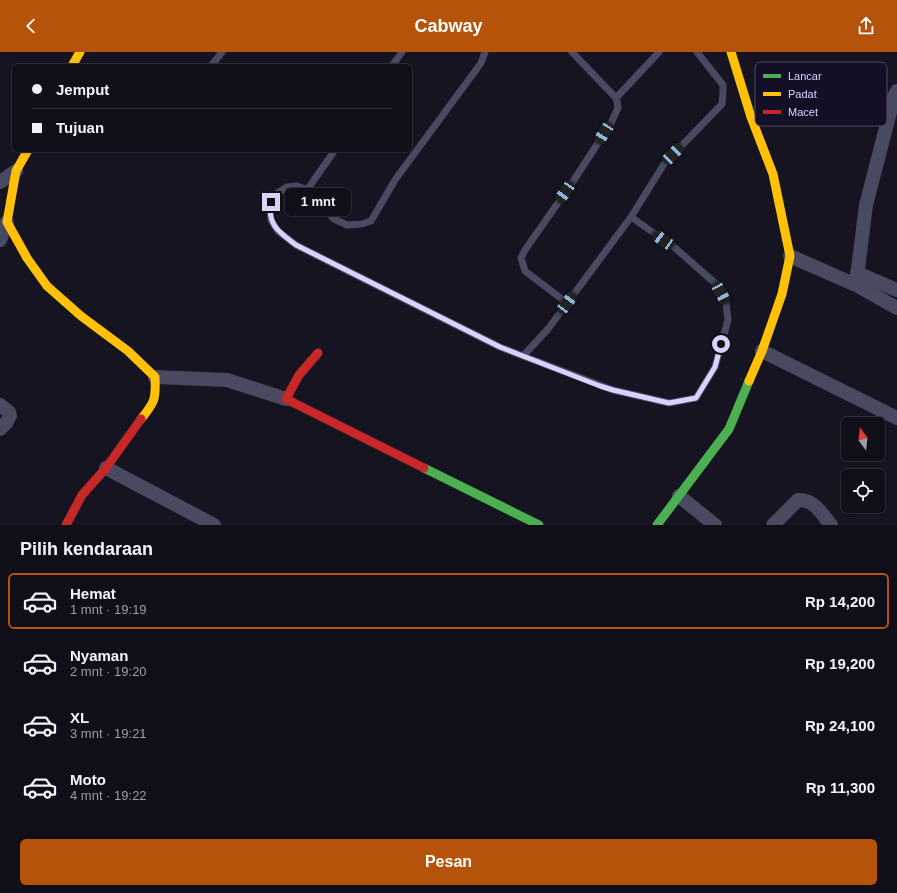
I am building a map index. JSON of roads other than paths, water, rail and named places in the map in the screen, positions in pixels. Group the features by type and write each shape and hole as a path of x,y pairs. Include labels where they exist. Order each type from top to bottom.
{"street":[{"path":"73,64 80,52"},
{"path":"731,52 755,125"},
{"path":"887,124 897,90"},
{"path":"657,525 729,429 762,351 782,294 790,256 773,174 755,126"},
{"path":"856,279 866,205 886,126"},
{"path":"0,240 7,222 16,171 27,152"},
{"path":"0,182 16,171"},
{"path":"7,222 27,258 47,286 80,316 128,351 154,377 156,396 154,402 106,468 82,495 66,525"},
{"path":"790,256 856,279 897,291 894,307 856,279"},
{"path":"762,351 897,418"},
{"path":"286,399 299,375 318,353"},
{"path":"154,377 227,380 286,399 539,525"},
{"path":"0,405 9,412 10,416 0,429"},
{"path":"106,468 214,525"},
{"path":"679,496 715,525"},
{"path":"773,525 798,500 804,499 812,503 831,525"}],"lane":[{"path":"213,64 222,52"},
{"path":"393,64 402,52"},
{"path":"485,52 481,63 395,180 371,221 362,224 347,225 334,219 308,190 297,186 287,187 276,194 271,202 271,220 278,231 296,245 500,347 613,390 669,403 696,398 715,367 728,320 726,303 715,283 674,247 631,217"},
{"path":"567,303 525,271 521,258 611,123 618,108 616,98 572,52"},
{"path":"616,98 659,52"},
{"path":"523,356 548,329 631,217 664,164 722,104 723,85 697,52"},
{"path":"308,190 334,152"}]}
